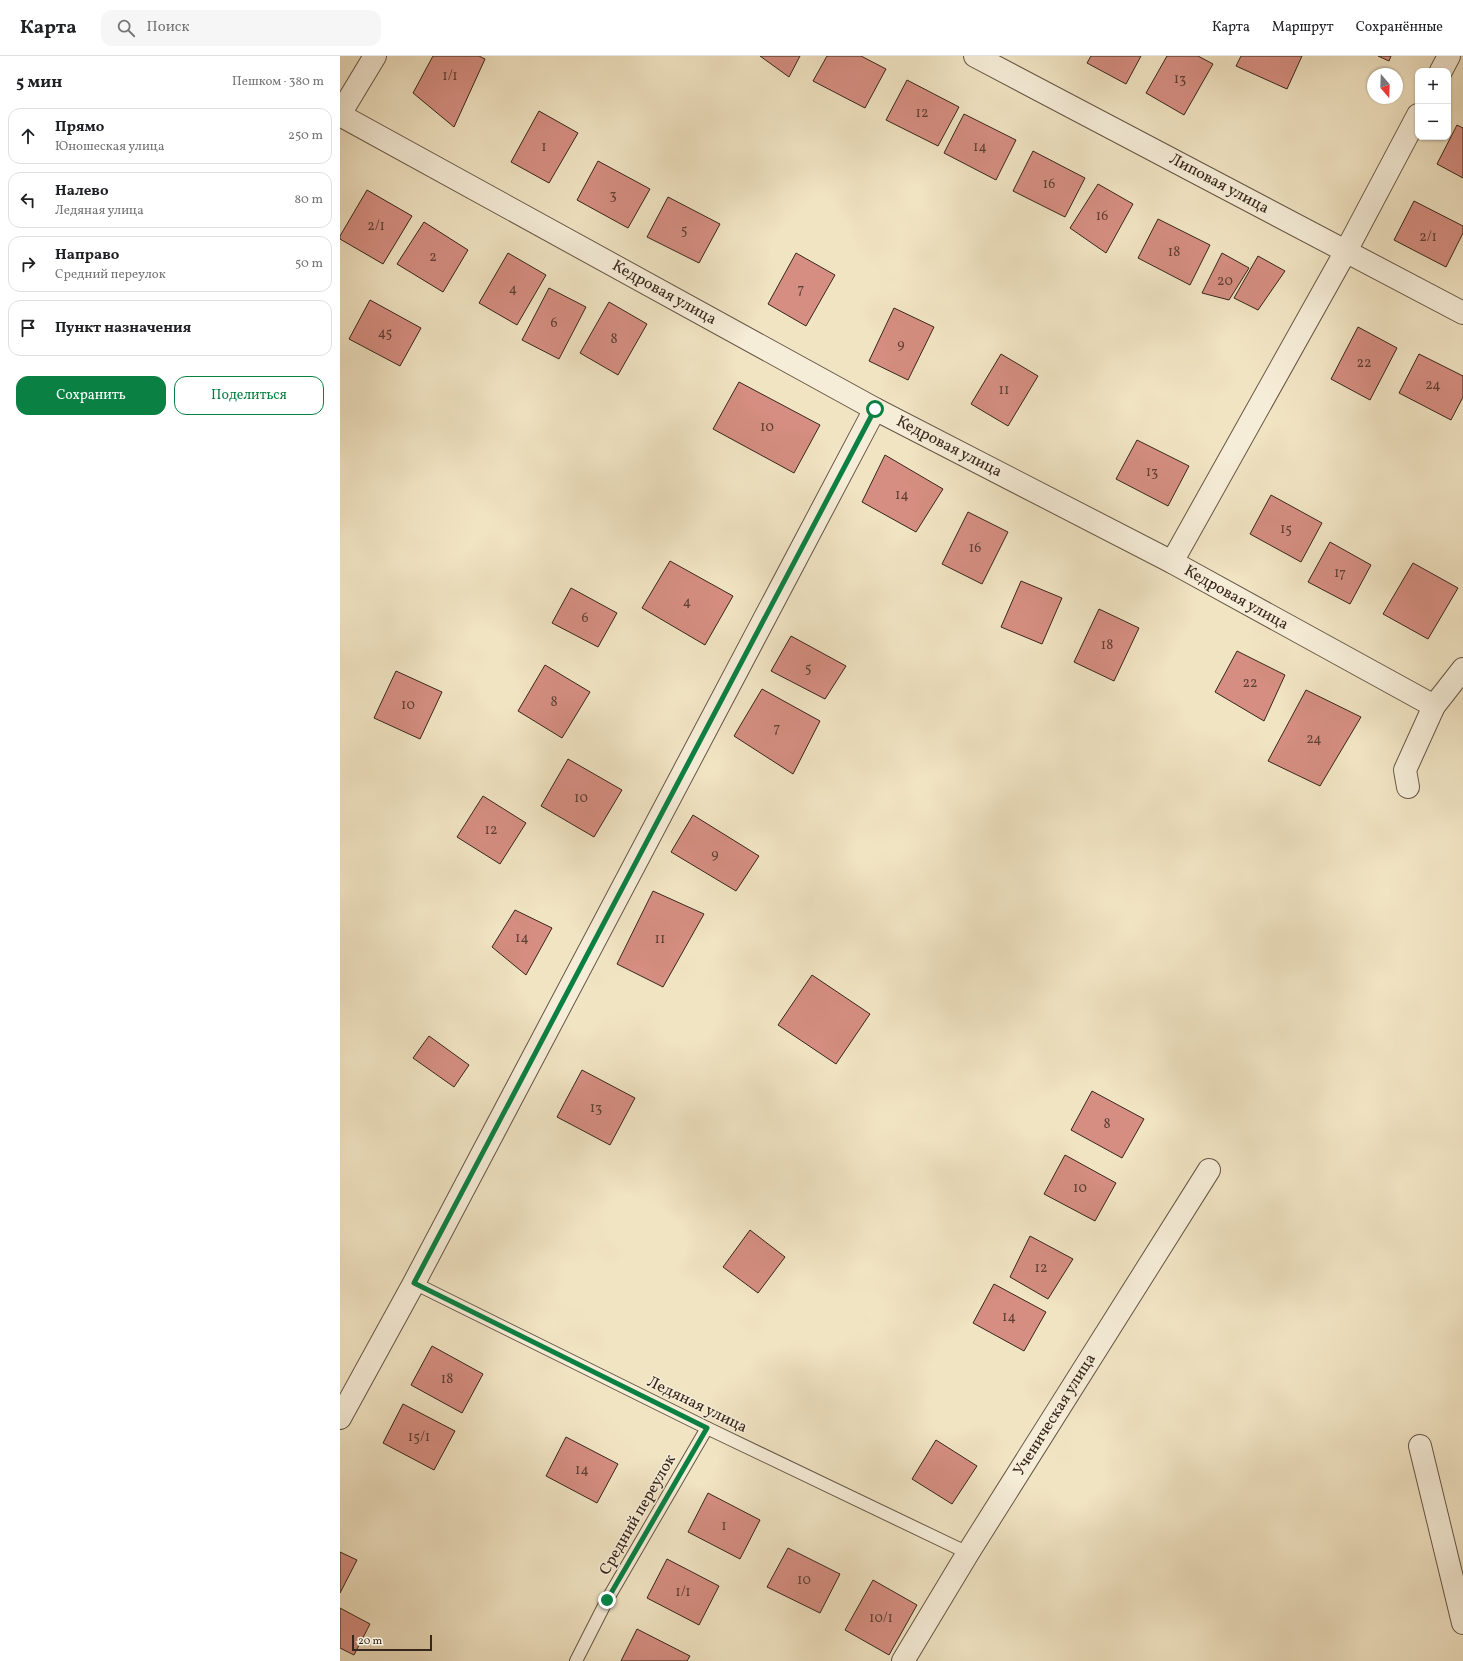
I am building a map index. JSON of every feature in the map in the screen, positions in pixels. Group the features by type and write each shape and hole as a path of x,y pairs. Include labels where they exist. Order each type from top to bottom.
{"street":[{"path":"340,114 375,56"},
{"name":"Липовая улица","path":"974,56 1463,313"},
{"path":"1443,68 1449,56"},
{"name":"Кедровая улица","path":"340,114 875,409 1172,562 1434,706"},
{"path":"1172,562 1346,251 1415,121"},
{"path":"340,1418 414,1283 875,409"},
{"path":"1408,787 1405,770 1434,706 1463,670"},
{"name":"Ученическая улица","path":"903,1661 968,1553 1209,1170"},
{"path":"1420,1446 1463,1622"}],"lane":[{"name":"Ледяная улица","path":"414,1283 707,1428 968,1553"},
{"name":"Средний переулок","path":"576,1661 607,1600 707,1428"}],"building":[{"path":"433,56 479,56 485,59 454,127 413,93"},
{"path":"760,56 800,56 789,77"},
{"path":"827,56 861,56 886,69 865,108 813,81"},
{"path":"1091,56 1141,56 1126,84 1087,63"},
{"path":"1167,56 1198,56 1213,64 1184,115 1146,93"},
{"path":"1241,56 1302,56 1287,89 1236,66"},
{"path":"1378,56 1391,56 1389,61"},
{"path":"907,80 959,107 938,146 886,120"},
{"path":"539,111 578,133 549,183 511,162"},
{"path":"964,114 1016,140 996,180 944,153"},
{"path":"1457,125 1463,128 1463,178 1437,164 1449,140 1451,140 1451,137"},
{"path":"1033,151 1085,178 1065,217 1013,191"},
{"path":"598,161 650,189 628,228 577,200"},
{"path":"1098,184 1133,204 1106,253 1070,228"},
{"path":"367,190 412,216 383,264 340,239 340,236"},
{"path":"668,197 720,224 699,263 647,237"},
{"path":"1414,201 1463,226 1463,233 1446,267 1394,240"},
{"path":"1158,219 1210,245 1190,285 1138,258"},
{"path":"424,222 468,250 443,292 397,264"},
{"path":"508,253 546,275 517,325 479,303"},
{"path":"796,253 835,275 806,326 768,304"},
{"path":"1222,253 1249,268 1229,300 1202,293"},
{"path":"1258,256 1285,271 1258,310 1234,298"},
{"path":"549,288 586,307 559,359 522,340"},
{"path":"370,300 421,328 400,366 349,339"},
{"path":"609,302 647,324 618,375 580,353"},
{"path":"894,308 934,327 908,380 869,361"},
{"path":"1358,327 1397,348 1370,400 1331,379"},
{"path":"1001,354 1038,376 1008,426 971,404"},
{"path":"1419,354 1463,376 1463,397 1451,420 1399,393"},
{"path":"739,382 820,425 794,473 713,429"},
{"path":"1137,440 1189,466 1168,506 1116,479"},
{"path":"885,455 943,489 916,532 862,502"},
{"path":"1271,495 1322,523 1301,562 1250,534"},
{"path":"968,512 1008,532 982,584 942,564"},
{"path":"1330,542 1371,565 1350,604 1308,582"},
{"path":"670,561 733,596 705,645 642,608"},
{"path":"1413,563 1458,588 1428,639 1383,614"},
{"path":"1021,581 1062,598 1042,644 1001,627"},
{"path":"571,588 617,613 598,647 552,623"},
{"path":"1099,609 1139,628 1114,681 1074,662"},
{"path":"791,636 846,666 825,699 771,671"},
{"path":"1237,651 1285,675 1264,721 1215,692"},
{"path":"545,665 590,692 562,738 518,711"},
{"path":"396,671 442,692 420,739 374,718"},
{"path":"762,689 820,721 793,774 734,736"},
{"path":"1306,690 1361,717 1320,786 1268,761"},
{"path":"568,759 622,790 594,837 541,806"},
{"path":"483,796 526,823 500,864 457,837"},
{"path":"693,815 759,856 736,891 671,852"},
{"path":"653,891 704,914 663,987 617,964"},
{"path":"515,910 552,928 526,975 492,947"},
{"path":"812,975 870,1014 836,1064 778,1025"},
{"path":"429,1036 469,1065 454,1087 413,1058"},
{"path":"582,1070 635,1098 610,1145 557,1117"},
{"path":"1092,1091 1144,1119 1122,1158 1071,1130"},
{"path":"1065,1155 1116,1183 1095,1221 1044,1194"},
{"path":"750,1230 785,1257 758,1293 723,1267"},
{"path":"1030,1236 1073,1259 1048,1299 1010,1277"},
{"path":"994,1284 1046,1312 1024,1351 973,1323"},
{"path":"432,1346 483,1374 462,1413 411,1385"},
{"path":"403,1404 455,1431 434,1470 383,1443"},
{"path":"566,1437 618,1464 597,1503 546,1476"},
{"path":"936,1440 977,1466 952,1504 912,1479"},
{"path":"708,1493 760,1520 740,1559 688,1532"},
{"path":"788,1548 840,1574 820,1613 767,1587"},
{"path":"340,1552 357,1560 340,1593"},
{"path":"667,1559 719,1586 699,1625 647,1598"},
{"path":"873,1580 917,1605 889,1655 845,1630"},
{"path":"340,1608 370,1624 354,1655 340,1648"},
{"path":"637,1629 690,1656 687,1661 621,1661"}],"route":[{"path":"607,1600 707,1428 414,1283 875,409"}]}
